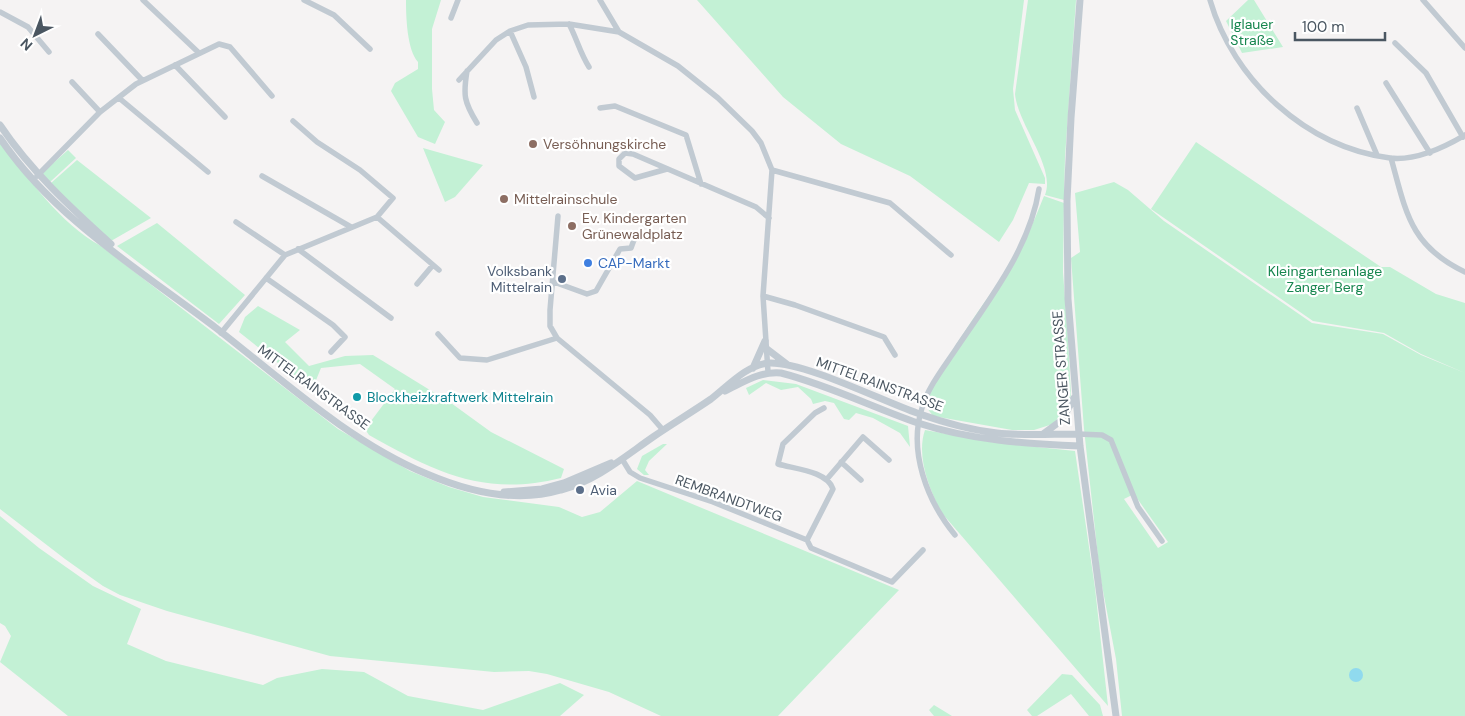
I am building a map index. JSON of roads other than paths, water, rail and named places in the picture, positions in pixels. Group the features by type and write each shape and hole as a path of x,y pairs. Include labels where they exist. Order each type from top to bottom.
{"street":[{"path":"143,0 200,54"},
{"path":"304,0 334,15 370,49"},
{"path":"451,18 458,0"},
{"path":"600,0 619,32"},
{"name":"ZANGER STRASSE","path":"1081,0 1071,118 1067,201 1068,299 1078,434 1116,716"},
{"path":"1210,0 1215,16 1236,56 1260,90 1294,120 1346,148 1390,158 1430,153 1464,136 1426,73 1395,43"},
{"path":"1423,0 1465,48"},
{"path":"0,12 28,28 49,52"},
{"path":"569,24 580,43 580,53 589,67"},
{"path":"458,80 496,40 510,31 528,25 569,24 619,32 678,66 712,92 752,131 761,143 772,170 763,296 768,372"},
{"path":"510,31 526,67 534,97"},
{"path":"98,34 142,80"},
{"path":"36,177 100,112 142,80 219,44 230,47 272,96"},
{"path":"175,66 225,117"},
{"path":"467,71 463,92 467,107 477,123"},
{"path":"72,82 100,112"},
{"path":"1386,83 1430,153"},
{"path":"119,98 208,172"},
{"path":"600,108 615,106 686,135 701,184"},
{"path":"1357,108 1377,155"},
{"path":"221,332 285,255 377,216 393,198 360,170 317,142 293,121"},
{"name":"MITTELRAINSTRASSE","path":"0,125 36,177"},
{"name":"MITTELRAINSTRASSE","path":"0,138 36,177 135,267 314,406 398,460 450,483 515,496 529,496 564,490 602,474 663,430 712,398 739,376 753,368 768,363 790,366 920,414 997,433 1078,434"},
{"path":"667,169 635,178 620,166 619,159 628,152 756,207 769,218"},
{"path":"1390,158 1404,207 1422,242 1443,262 1465,272"},
{"path":"772,170 890,203 904,212 951,255"},
{"path":"262,176 351,227"},
{"path":"955,535 942,519 927,488 918,445 920,414 939,373 1003,280 1032,219 1039,189"},
{"path":"377,216 439,270"},
{"path":"558,216 550,326 557,338 650,415 663,430"},
{"path":"236,222 285,255"},
{"path":"554,282 587,294 596,291 620,249 630,248 635,237"},
{"path":"298,249 391,318"},
{"path":"417,284 433,265"},
{"path":"266,278 333,325 345,337 331,352"},
{"path":"763,296 884,336 895,356"},
{"path":"438,334 460,358 487,360 557,338"},
{"path":"766,345 790,366"},
{"path":"753,368 766,345"},
{"name":"MITTELRAINSTRASSE","path":"712,398 768,372 794,376 919,423 992,440 1080,446"},
{"path":"1043,434 1062,420 1074,397"},
{"path":"807,540 833,489 827,480 778,464 783,444 815,413 824,408"},
{"path":"1078,434 1102,435 1111,440 1138,507 1162,541"},
{"path":"827,480 864,437 889,460"},
{"name":"REMBRANDTWEG","path":"622,459 630,472 640,478 712,502 807,540 811,548 892,582 923,550"},
{"path":"841,462 861,480"}],"water":[{"path":"1356,668 1361,670 1363,675 1361,680 1356,682 1351,680 1349,675 1351,670"}],"place":[{"name":"Versöhnungskirche","path":"533,144"},
{"name":"Mittelrainschule","path":"504,199"},
{"name":"Ev. Kindergarten Grünewaldplatz","path":"572,226"},
{"name":"CAP-Markt","path":"588,263"},
{"name":"Volksbank Mittelrain","path":"562,279"},
{"name":"Blockheizkraftwerk Mittelrain","path":"357,397"},
{"name":"Avia","path":"580,490"}],"park label":[{"name":"Iglauer Straße","path":"1252,32"},
{"name":"Kleingartenanlage Zanger Berg","path":"1325,280"}]}
